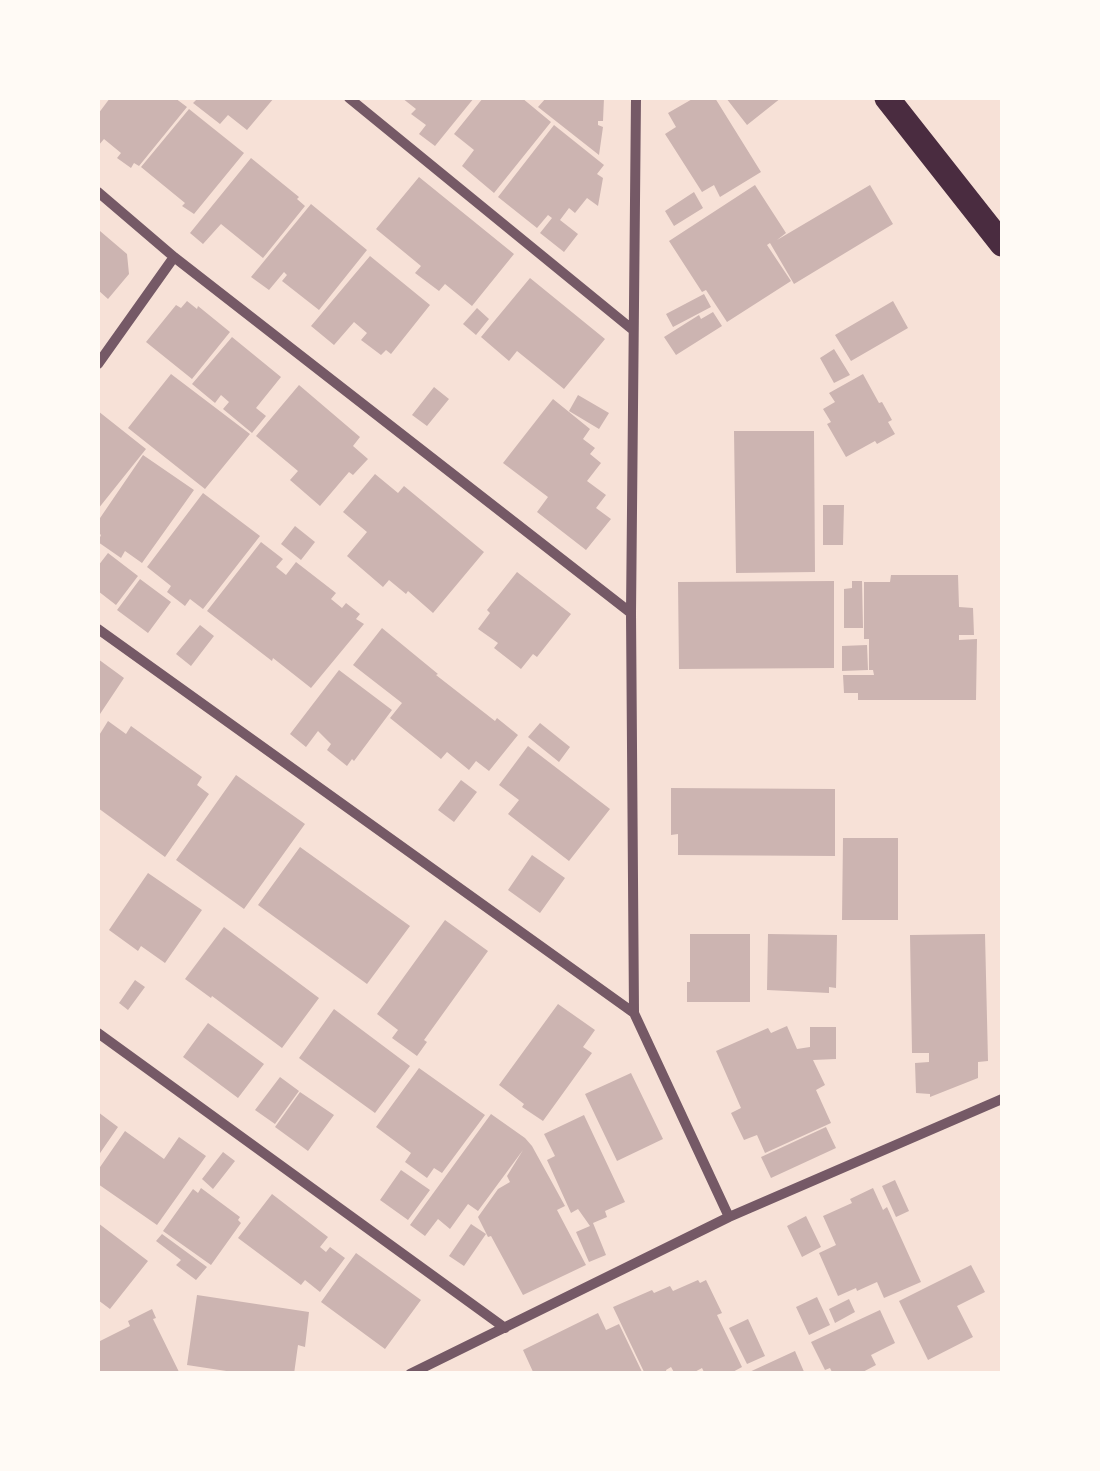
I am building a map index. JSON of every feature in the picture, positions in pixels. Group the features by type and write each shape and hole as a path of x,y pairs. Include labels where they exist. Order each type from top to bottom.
{"main road":[{"path":"888,98 1002,244"}],"street":[{"path":"349,98 633,330"},
{"path":"636,98 631,613 634,1013 729,1217"},
{"path":"98,192 174,257 631,613"},
{"path":"98,364 174,257"},
{"path":"98,629 634,1013"},
{"path":"98,1033 505,1328"},
{"path":"410,1374 729,1217 1002,1098"}],"building":[{"path":"110,98 175,98 187,107 139,166 134,163 131,168 117,158 121,153 104,139 98,146 98,114"},
{"path":"198,98 274,98 247,130 228,115 220,124 193,103"},
{"path":"402,98 474,98 435,146 419,134 426,125 411,114 416,109"},
{"path":"483,98 522,98 551,122 494,193 462,166 474,150 454,134"},
{"path":"546,98 604,98 603,121 598,121 603,127 599,155 538,107"},
{"path":"694,98 715,98 761,172 720,197 714,185 702,192 665,134 676,127 668,113"},
{"path":"726,98 781,98 747,125"},
{"path":"189,109 244,153 194,214 141,167"},
{"path":"554,125 604,165 597,174 603,178 598,206 587,198 575,213 569,208 560,220 578,234 564,252 540,233 552,218 548,215 537,228 498,197"},
{"path":"251,158 305,206 263,258 221,224 203,244 190,233"},
{"path":"419,177 514,254 472,306 445,284 439,291 415,273 421,266 376,229"},
{"path":"755,185 786,233 777,240 870,185 893,224 794,284 770,243 767,245 791,281 727,322 669,241"},
{"path":"694,192 703,208 674,226 665,211"},
{"path":"311,204 367,250 319,310 282,281 287,275 284,272 269,290 251,277"},
{"path":"100,231 127,254 129,274 108,299 98,290"},
{"path":"370,256 430,305 391,354 386,350 381,355 361,340 367,333 354,322 334,345 311,326"},
{"path":"530,278 605,339 564,389 517,351 509,361 481,337"},
{"path":"704,294 711,307 673,327 666,314"},
{"path":"187,301 230,332 192,379 146,342 176,305 181,308"},
{"path":"893,301 908,328 851,361 835,335"},
{"path":"477,308 489,319 476,335 463,324"},
{"path":"713,312 722,326 676,355 664,337 699,315 701,319"},
{"path":"232,337 281,377 256,408 266,416 252,433 223,409 229,402 221,395 215,403 192,384"},
{"path":"834,349 850,375 834,383 820,358"},
{"path":"171,374 250,434 205,489 128,428"},
{"path":"863,374 892,420 888,422 895,434 846,457 823,409 835,402 829,393"},
{"path":"299,385 360,437 353,446 368,459 353,475 349,472 320,506 290,480 298,471 256,436"},
{"path":"434,387 449,399 427,426 412,415"},
{"path":"578,395 609,413 599,429 569,411"},
{"path":"553,399 590,429 583,439 595,448 590,454 601,463 587,481 606,495 596,508 611,519 586,550 537,512 548,497 503,463"},
{"path":"98,411 146,449 98,509"},
{"path":"734,431 814,431 815,572 736,573"},
{"path":"143,455 194,490 142,563 125,551 121,558 98,542 98,521"},
{"path":"375,474 398,493 404,486 484,552 433,613 389,580 383,587 347,556 367,532 343,512"},
{"path":"203,493 260,536 203,609 190,599 185,606 167,592 171,586 147,567"},
{"path":"823,505 844,505 843,545 823,545"},
{"path":"295,526 315,542 301,560 281,544"},
{"path":"261,542 283,559 276,567 286,575 296,562 336,593 331,599 342,608 346,603 360,614 356,619 364,624 311,688 207,611"},
{"path":"108,553 138,576 116,605 98,591 98,566"},
{"path":"517,572 571,614 537,657 533,654 521,669 494,648 498,643 478,629 490,613 487,610"},
{"path":"891,575 958,575 959,607 973,608 974,635 959,635 959,640 977,639 976,700 858,700 858,693 844,693 843,675 874,675 869,670 869,639 864,639 864,582 890,582"},
{"path":"140,579 171,602 148,633 117,610"},
{"path":"834,581 834,668 679,669 678,582"},
{"path":"852,581 862,581 863,628 844,628 844,589 852,588"},
{"path":"200,625 214,636 191,666 176,654"},
{"path":"382,628 436,675 518,735 489,771 476,761 469,770 447,752 441,759 390,718 402,703 353,665"},
{"path":"867,645 868,670 842,671 842,646"},
{"path":"98,659 124,678 98,717"},
{"path":"339,670 392,710 347,766 327,750 331,744 318,731 306,747 290,734"},
{"path":"108,721 126,734 131,726 202,777 197,785 209,794 165,857 98,808 98,737"},
{"path":"540,723 570,747 559,762 528,737"},
{"path":"528,746 610,809 569,861 508,814 519,800 499,785"},
{"path":"236,775 305,824 244,909 176,860"},
{"path":"461,780 477,792 454,822 438,810"},
{"path":"671,788 835,789 835,856 678,855 678,834 671,835"},
{"path":"843,838 898,838 898,920 842,920"},
{"path":"300,847 410,926 367,984 258,905"},
{"path":"532,855 565,878 540,913 508,890"},
{"path":"148,873 202,910 165,963 141,946 138,951 109,930"},
{"path":"445,920 488,951 424,1040 427,1042 417,1056 392,1038 398,1030 377,1014"},
{"path":"224,927 319,998 282,1048 185,979"},
{"path":"690,934 750,934 750,1002 687,1002"},
{"path":"768,934 837,935 836,988 829,987 829,993 767,990"},
{"path":"985,934 988,1061 978,1062 978,1078 930,1097 916,1093 915,1063 929,1062 929,1053 912,1053 910,935"},
{"path":"135,980 145,987 128,1010 119,1003"},
{"path":"558,1004 595,1030 583,1047 592,1053 543,1121 499,1085"},
{"path":"334,1009 410,1066 375,1113 299,1058"},
{"path":"208,1023 264,1064 238,1098 183,1057"},
{"path":"787,1026 797,1049 810,1047 810,1027 836,1027 836,1059 813,1060 825,1085 816,1090 831,1123 765,1153 757,1135 744,1140 731,1113 741,1108 716,1051 768,1028 771,1033"},
{"path":"419,1068 485,1115 442,1173 434,1168 427,1178 405,1162 411,1153 376,1127"},
{"path":"631,1073 663,1139 617,1161 585,1094"},
{"path":"280,1077 299,1091 275,1124 255,1110"},
{"path":"300,1092 334,1115 308,1151 275,1127"},
{"path":"98,1112 118,1127 98,1156"},
{"path":"491,1114 532,1146 565,1206 557,1210 586,1265 523,1295 478,1217 498,1189 510,1182 507,1176 523,1150 478,1211 468,1204 450,1229 438,1219 425,1236 410,1225"},
{"path":"584,1115 625,1202 605,1211 607,1217 593,1223 606,1255 589,1262 576,1232 590,1226 578,1209 571,1213 547,1160 555,1156 544,1134"},
{"path":"826,1127 836,1148 771,1178 761,1157"},
{"path":"125,1131 164,1159 179,1137 206,1156 157,1225 98,1184 98,1170"},
{"path":"223,1152 235,1161 213,1189 202,1179"},
{"path":"401,1170 430,1190 408,1220 380,1200"},
{"path":"895,1180 909,1211 896,1217 882,1186"},
{"path":"201,1188 240,1217 241,1223 211,1265 163,1231 193,1189 198,1193"},
{"path":"873,1188 883,1210 887,1207 921,1282 884,1298 877,1282 838,1296 819,1253 836,1245 823,1216"},
{"path":"272,1194 328,1237 320,1247 326,1252 330,1247 345,1258 320,1292 305,1280 301,1285 238,1238"},
{"path":"806,1216 821,1247 802,1257 787,1226"},
{"path":"98,1223 148,1261 110,1309 98,1300"},
{"path":"471,1224 486,1234 464,1266 449,1256"},
{"path":"162,1234 207,1267 196,1280 176,1265 181,1260 156,1241"},
{"path":"356,1253 421,1300 385,1349 321,1302"},
{"path":"971,1265 985,1292 957,1306 973,1337 928,1360 899,1301"},
{"path":"706,1280 722,1313 717,1315 742,1367 729,1374 705,1374 702,1368 691,1374 675,1374 671,1367 667,1374 645,1374 613,1307 652,1290 654,1293 670,1286 673,1291"},
{"path":"197,1295 309,1312 305,1347 298,1345 294,1374 246,1374 187,1365"},
{"path":"817,1297 830,1325 809,1335 796,1307"},
{"path":"849,1299 855,1312 835,1323 829,1309"},
{"path":"152,1309 156,1318 153,1319 180,1374 98,1374 98,1342 130,1326 128,1321"},
{"path":"880,1310 895,1343 871,1355 876,1365 859,1374 833,1374 830,1368 825,1370 811,1342"},
{"path":"598,1313 606,1330 619,1324 643,1374 534,1374 523,1350"},
{"path":"748,1319 765,1356 747,1364 729,1328"},
{"path":"795,1351 805,1374 745,1374"}]}
